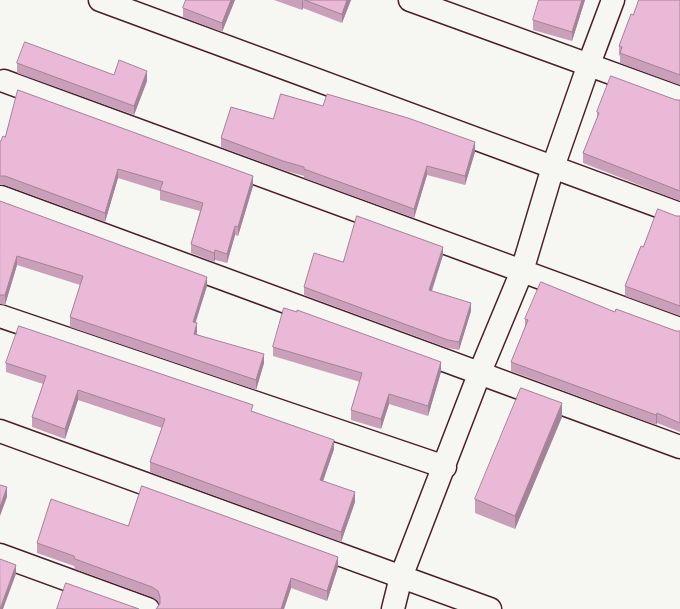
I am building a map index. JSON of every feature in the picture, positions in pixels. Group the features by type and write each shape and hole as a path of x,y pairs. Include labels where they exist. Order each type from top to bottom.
{"street":[{"path":"100,0 680,214"},
{"path":"410,0 680,98"},
{"path":"393,609 401,577 445,467 480,372 522,271 553,168 588,64 613,0"},
{"path":"4,81 680,330"},
{"path":"1,197 480,372 680,447"},
{"path":"0,316 445,467"},
{"path":"0,431 490,609"},
{"path":"0,555 148,609"}],"building":[{"path":"186,0 231,0 222,23 183,8"},
{"path":"305,0 347,0 342,14"},
{"path":"539,0 582,0 572,32 533,20"},
{"path":"639,0 680,0 680,75 620,53 622,47 619,46 631,14 633,15"},
{"path":"25,42 114,75 119,60 147,71 134,106 17,63"},
{"path":"611,76 676,100 680,100 680,191 583,153 599,113 597,112"},
{"path":"18,90 253,176 238,227 235,226 227,254 215,250 214,253 191,244 203,203 160,190 163,182 118,169 105,213 5,176 0,176 0,141 3,136 5,137"},
{"path":"281,94 323,106 327,94 408,118 475,142 465,176 427,166 414,209 304,169 304,167 283,161 221,138 231,107 273,119"},
{"path":"0,201 207,277 193,322 197,323 194,334 264,354 256,380 70,317 83,276 17,256 5,295 0,295"},
{"path":"658,209 676,216 680,216 680,306 625,286"},
{"path":"357,216 443,247 429,290 471,303 459,342 448,340 304,287 314,253 343,262"},
{"path":"541,282 615,312 616,309 676,331 680,331 680,423 657,413 656,415 511,362 528,320 525,319"},
{"path":"284,308 297,312 297,310 441,362 428,406 389,394 381,419 351,410 362,373 273,347"},
{"path":"19,326 253,405 251,411 334,440 320,480 355,492 341,532 150,462 165,419 78,390 65,429 32,417 46,376 6,363"},
{"path":"521,388 562,403 515,516 475,499"},
{"path":"0,485 7,487 0,507"},
{"path":"142,486 338,557 327,591 291,578 281,609 156,609 160,604 160,597 158,591 152,587 75,559 74,556 37,543 51,499 128,526"},
{"path":"0,559 16,565 0,609"},
{"path":"66,583 139,609 57,609"}]}
